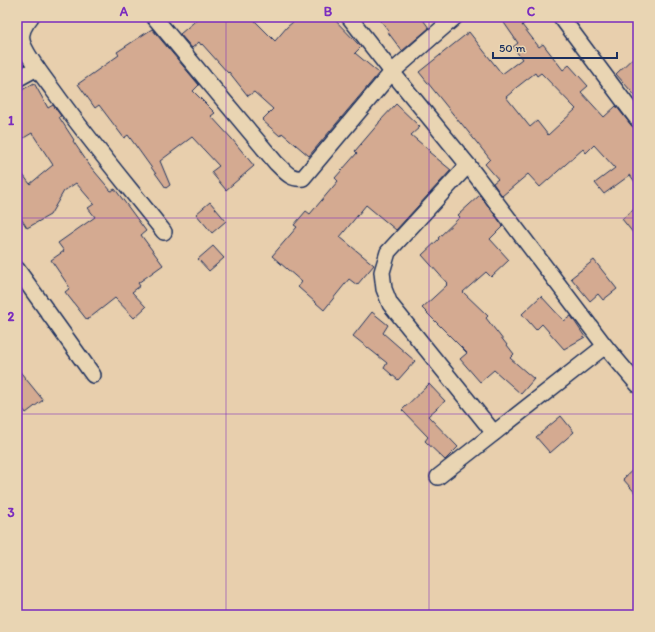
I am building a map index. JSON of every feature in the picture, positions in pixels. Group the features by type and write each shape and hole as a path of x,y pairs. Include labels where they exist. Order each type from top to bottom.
{"street":[{"path":"31,17 22,31 22,40 25,49 68,110 164,232"},
{"path":"154,17 276,163 290,176 297,179 303,178 392,72 455,17"},
{"path":"349,17 468,165 605,346 638,385"},
{"path":"561,17 638,120"},
{"path":"17,79 37,68"},
{"path":"468,165 388,252 382,272 384,289 390,304 494,433"},
{"path":"17,269 93,375"},
{"path":"438,477 605,346"}],"building":[{"path":"200,17 251,17 275,41 287,27 299,17 332,17 361,47 355,53 379,73 309,156 282,133 280,136 262,120 273,109 254,92 248,96 229,72 228,73 202,44 201,45 199,42 192,48 180,34"},
{"path":"378,17 421,17 429,28 402,51"},
{"path":"500,17 534,17 522,25 539,47 543,44 563,70 569,65 588,86 581,92 604,117 616,106 631,125 638,131 638,186 630,175 604,194 595,183 615,168 594,145 586,153 583,149 540,187 528,174 502,196 493,183 498,179 485,164 490,159 419,72 469,32 502,74 522,59 513,47 518,43","holes":["535,73 537,76 541,73 576,109 548,135 537,121 530,127 506,97"]},
{"path":"152,29 199,85 193,91 215,113 211,116 254,166 226,190 211,172 219,166 192,137 160,161 170,185 166,188 128,135 124,138 99,105 95,108 78,84 119,55 117,52"},
{"path":"638,53 638,99 616,74"},
{"path":"34,83 48,108 53,105 61,116 59,117 90,166 111,191 115,189 146,231 141,235 163,265 138,283 140,286 132,292 146,307 134,318 115,298 87,320 65,292 70,288 51,260 64,251 58,243 95,217 88,208 94,204 76,183 64,191 50,215 27,228 17,212 17,167 30,184 53,165 32,133 17,142 17,93"},
{"path":"396,104 420,127 411,135 451,170 396,230 366,205 340,237 374,265 357,285 349,279 324,310 298,287 302,282 272,256 297,227 294,225 306,211 310,214 338,181 335,178 357,153 355,151"},
{"path":"480,195 503,226 490,239 509,260 491,277 486,272 463,292 488,316 486,318 514,354 510,358 534,379 521,394 494,370 480,382 460,359 467,353 422,308 447,285 447,283 422,255 460,217 458,215"},
{"path":"210,202 226,221 212,233 196,214"},
{"path":"638,206 638,239 622,219"},
{"path":"213,246 224,258 209,271 198,259"},
{"path":"594,260 617,289 603,300 598,294 590,301 571,278"},
{"path":"541,296 564,321 571,316 585,337 564,349 542,324 536,330 522,314"},
{"path":"372,312 388,325 383,333 415,361 398,380 384,368 387,363 353,336"},
{"path":"17,368 43,400 26,413 17,401"},
{"path":"429,384 445,401 428,416 458,447 445,460 425,441 428,437 402,410"},
{"path":"561,416 574,432 550,453 536,437"},
{"path":"638,465 638,496 623,479"}]}
